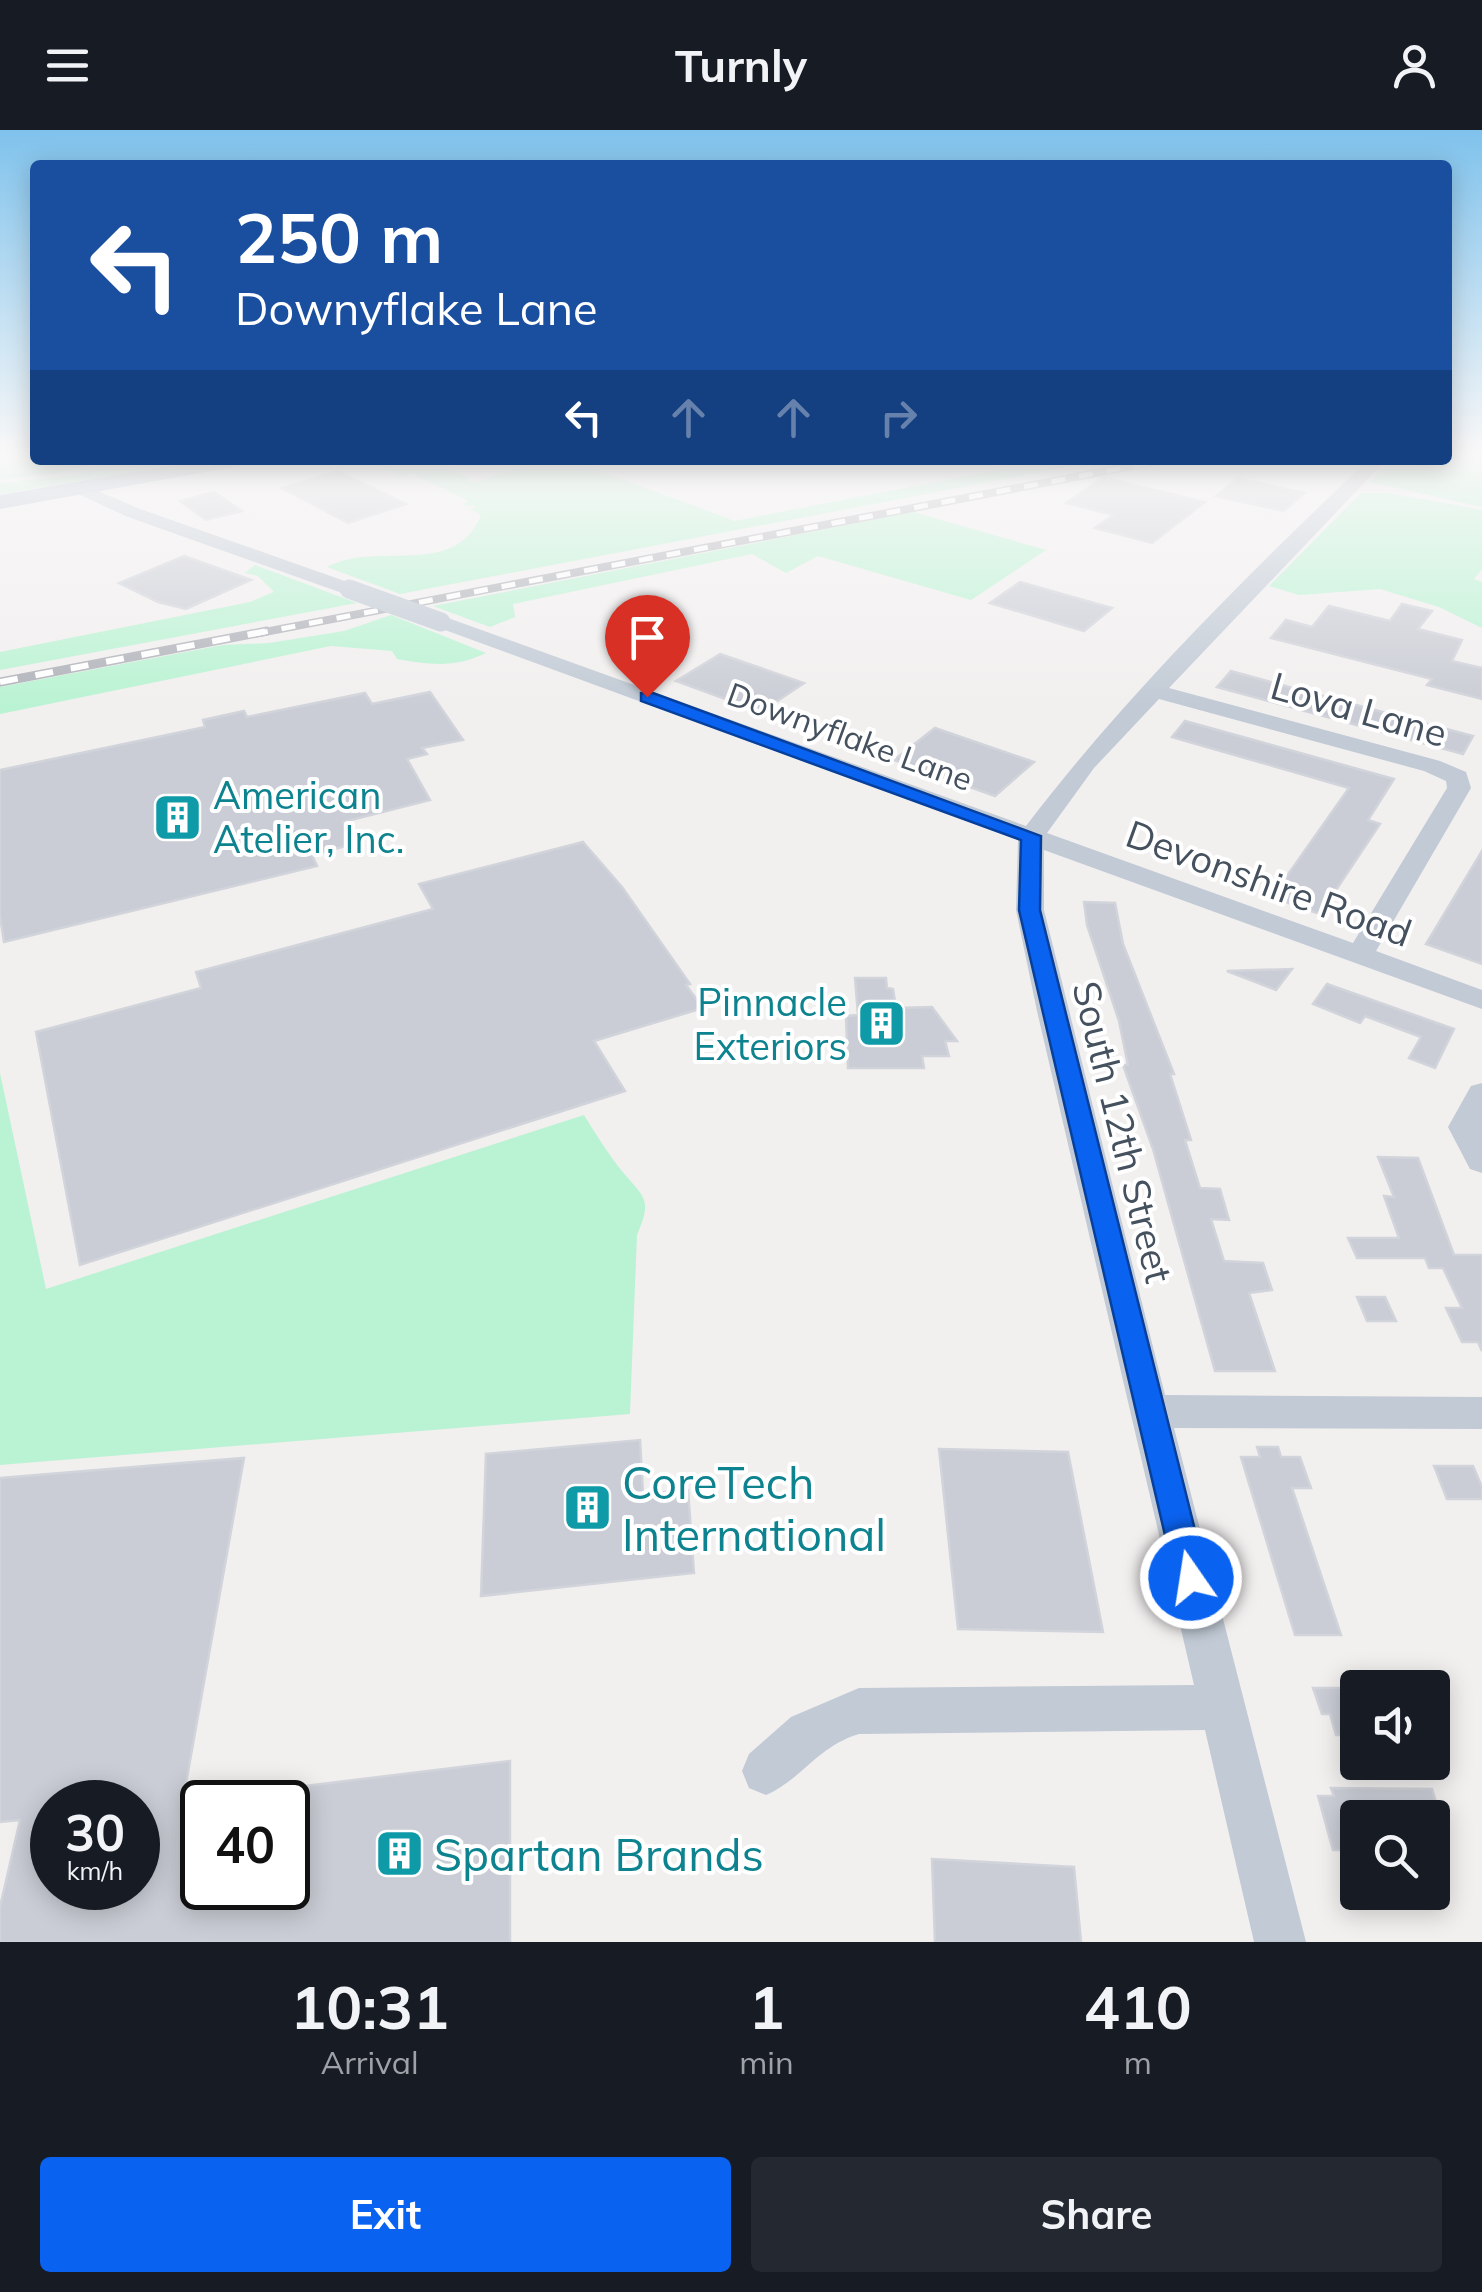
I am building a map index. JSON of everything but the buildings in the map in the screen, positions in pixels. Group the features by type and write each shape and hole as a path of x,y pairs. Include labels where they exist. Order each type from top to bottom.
{"street":[{"name":"Downyflake Lane","path":"203,538 1031,836"},
{"path":"1031,836 1086,763 1298,538"},
{"name":"Lova Lane","path":"1155,690 1413,761 1458,778 1459,788 1359,956"},
{"name":"Devonshire Road","path":"1031,836 1482,1000"},
{"name":"South 12th Street","path":"1031,836 1030,910 1280,1942"},
{"path":"1482,1094 1464,1128 1482,1162"},
{"path":"1151,1411 1482,1413"},
{"path":"766,1771 795,1739 827,1720 859,1711 1222,1707"}],"green space":[{"path":"466,538 697,538 400,594 327,567 347,560 434,553"},
{"path":"782,538 1002,538 1046,550 971,600 818,556 786,573 752,554 513,604 515,617 490,627 433,606"},
{"path":"1317,538 1482,538 1482,569 1474,579 1482,582 1482,628 1439,607 1380,589 1299,595 1269,586"},
{"path":"255,565 357,603 0,670 0,652 250,602 274,592 258,576 245,573"},
{"path":"391,615 486,653 464,661 432,664 397,659 392,651 331,646 0,714 0,687 223,645 269,643 344,631"},
{"path":"0,1073 46,1289 584,1115 644,1199 637,1235 630,1414 0,1465"}],"railway":[{"path":"254,634 758,538"},
{"path":"0,682 267,631"}],"place":[{"name":"American Atelier, Inc.","path":"178,817"},
{"name":"Pinnacle Exteriors","path":"882,1024"},
{"name":"CoreTech International","path":"587,1508"},
{"name":"Spartan Brands","path":"399,1854"}],"route":[{"path":"647,697 1031,836 1030,910 1191,1578"}]}
